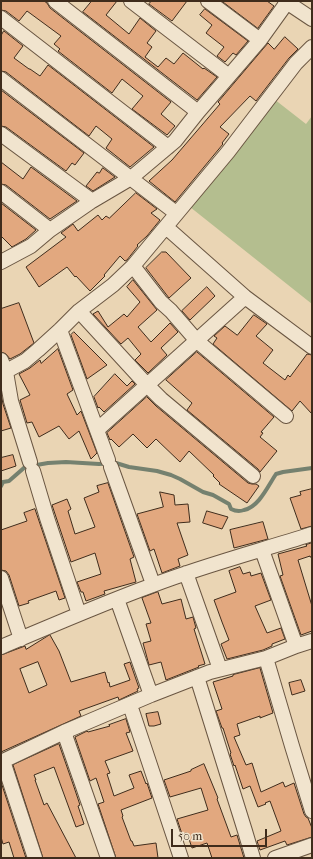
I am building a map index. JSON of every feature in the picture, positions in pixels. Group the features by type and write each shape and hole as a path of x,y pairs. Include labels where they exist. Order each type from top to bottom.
{"street":[{"path":"55,1 198,112"},
{"path":"131,1 229,76"},
{"path":"208,1 260,40"},
{"path":"4,256 31,246 50,230 92,201 131,178 175,141 260,40 286,1 312,19"},
{"path":"1,18 168,147"},
{"path":"79,614 47,518 2,369 25,361 60,330 79,310 133,266 228,152 296,63 312,47"},
{"path":"1,79 176,213"},
{"path":"1,134 92,201"},
{"path":"1,192 50,230"},
{"path":"166,227 245,297 312,347"},
{"path":"133,266 161,302 197,341 286,416"},
{"path":"97,430 245,297"},
{"path":"79,310 161,399 253,476"},
{"path":"60,330 153,584"},
{"path":"1,647 153,584 312,534"},
{"path":"262,550 296,646"},
{"path":"186,573 220,669"},
{"path":"1,578 21,639"},
{"path":"117,599 151,695"},
{"path":"34,858 2,761 64,732 151,695 220,669 266,658 312,641"},
{"path":"266,658 312,811"},
{"path":"197,678 253,858"},
{"path":"130,705 181,858"},
{"path":"64,732 108,858"},
{"path":"275,858 312,845"}],"green space":[{"path":"274,99 306,124 312,116 312,304 185,203"}],"building":[{"path":"1,1 44,1 47,3 50,8 171,102 161,114 175,126 167,135 132,109 143,96 122,79 112,93 58,51 60,49 54,44 61,36 27,11 19,21 6,11 1,10"},
{"path":"92,1 117,1 106,15 129,34 140,18 156,31 147,43 152,47 145,57 158,67 166,58 174,64 183,53 203,69 204,68 217,77 197,100 83,12"},
{"path":"152,1 187,1 172,21 149,4"},
{"path":"222,1 267,1 274,6 258,28"},
{"path":"205,9 248,41 236,55 233,53 225,62 217,56 224,47 206,33 212,25 200,15"},
{"path":"4,31 23,46 14,58 40,76 48,65 154,147 130,167 106,148 112,139 96,126 89,136 6,72 1,71 1,36"},
{"path":"285,37 298,49 289,58 256,101 250,96 220,127 229,134 222,143 223,144 175,202 149,181 172,160 220,104 218,102 268,43 274,49"},
{"path":"1,90 84,153 75,165 72,163 66,171 6,127 1,126"},
{"path":"1,162 23,179 31,167 77,201 50,219 6,185 1,184"},
{"path":"103,168 115,177 93,191 86,186 97,172 99,173"},
{"path":"136,193 157,209 151,213 160,220 147,236 137,245 138,246 127,260 125,261 120,256 104,275 105,276 90,291 67,267 39,287 26,267 66,237 61,233 73,224 78,231 98,215 102,220 106,216 109,218"},
{"path":"1,203 36,230 26,239 12,247 1,236"},
{"path":"162,252 166,252 191,278 169,298 146,268"},
{"path":"133,280 157,310 138,327 151,342 170,323 178,332 161,348 167,355 148,373 135,360 141,354 128,338 121,344 93,314 98,311 108,327 124,314 127,317 140,302 127,287"},
{"path":"207,287 215,296 190,320 182,311"},
{"path":"19,303 34,343 20,354 10,359 6,354 1,352 1,309"},
{"path":"254,315 267,324 256,336 273,350 263,363 285,380 288,375 290,377 307,354 312,355 312,414 300,401 292,411 213,344 217,338 214,336 225,326 237,335"},
{"path":"74,332 107,365 87,379 71,335"},
{"path":"58,349 73,390 67,394 77,415 81,411 97,453 91,459 79,431 69,439 59,426 39,437 32,422 27,423 20,400 30,395 19,374 40,360 41,363"},
{"path":"197,352 274,417 261,432 263,433 260,437 277,451 260,472 187,410 192,403 166,380"},
{"path":"115,374 127,386 132,381 135,384 104,412 99,407 98,408 94,397"},
{"path":"1,393 11,428 1,431"},
{"path":"147,397 248,483 259,486 247,503 219,484 220,483 213,476 214,475 189,451 180,462 156,439 147,448 133,434 119,447 111,439 110,440 107,433"},
{"path":"13,455 16,466 1,471 1,458"},
{"path":"108,483 134,557 130,559 136,582 104,591 105,594 86,601 77,582 101,574 95,553 71,562 52,505 67,499 71,509 68,511 75,534 95,527 84,498 99,492 97,486"},
{"path":"312,489 312,526 301,529 290,498 301,495 300,492"},
{"path":"160,492 174,495 175,505 188,504 190,522 177,523 188,555 178,559 180,566 162,573 154,549 150,551 137,514 163,507"},
{"path":"35,509 65,598 59,600 56,591 28,601 29,603 19,606 9,575 6,571 1,570 1,530 27,521 24,513"},
{"path":"207,511 228,517 222,529 203,523"},
{"path":"263,522 268,539 234,548 230,530"},
{"path":"312,543 312,557 310,556 298,560 312,606 312,631 301,635 280,576 283,575 278,554 307,546 306,545"},
{"path":"240,567 243,574 250,572 251,576 261,573 271,600 255,606 267,633 281,628 285,639 272,644 272,646 263,650 227,659 221,644 229,640 214,600 236,592 229,571"},
{"path":"158,592 162,604 181,599 186,619 193,617 196,628 194,629 205,664 166,680 161,662 149,665 143,643 151,641 146,624 151,623 142,598"},
{"path":"50,635 59,651 71,682 105,672 110,687 130,680 124,664 130,662 139,688 137,689 138,691 119,700 118,697 79,711 81,716 1,752 1,655 25,646 26,649","holes":["38,662 47,685 29,693 20,669"]},
{"path":"260,668 273,713 237,724 240,735 234,737 246,765 252,763 261,792 283,782 285,787 294,783 304,814 308,818 312,828 312,837 287,845 285,841 260,850 257,841 281,831 270,801 258,807 250,786 243,789 216,711 222,709 213,682"},
{"path":"301,680 305,691 292,695 289,683"},
{"path":"158,712 161,724 149,726 146,714"},
{"path":"126,719 130,732 126,733 133,751 105,761 110,773 107,774 114,796 134,788 129,775 141,771 152,798 121,810 122,817 134,846 156,843 158,858 116,858 98,804 104,802 96,778 90,781 75,737 87,731 110,726 109,725"},
{"path":"59,744 80,805 78,806 84,824 76,827 54,767 34,775 44,805 47,803 76,858 43,858 13,765"},
{"path":"204,764 218,798 217,799 231,837 237,835 244,858 212,858 207,843 192,848 187,833 182,834 177,819 208,810 201,788 170,797 164,780 191,771"},
{"path":"1,782 26,858 14,858 9,842 3,844 1,837"}],"waterway":[{"path":"1,486 3,482 9,481 25,467 66,462 99,464 116,463 171,475 229,504 231,509 242,511 254,505 259,500 276,474 312,468"}]}
